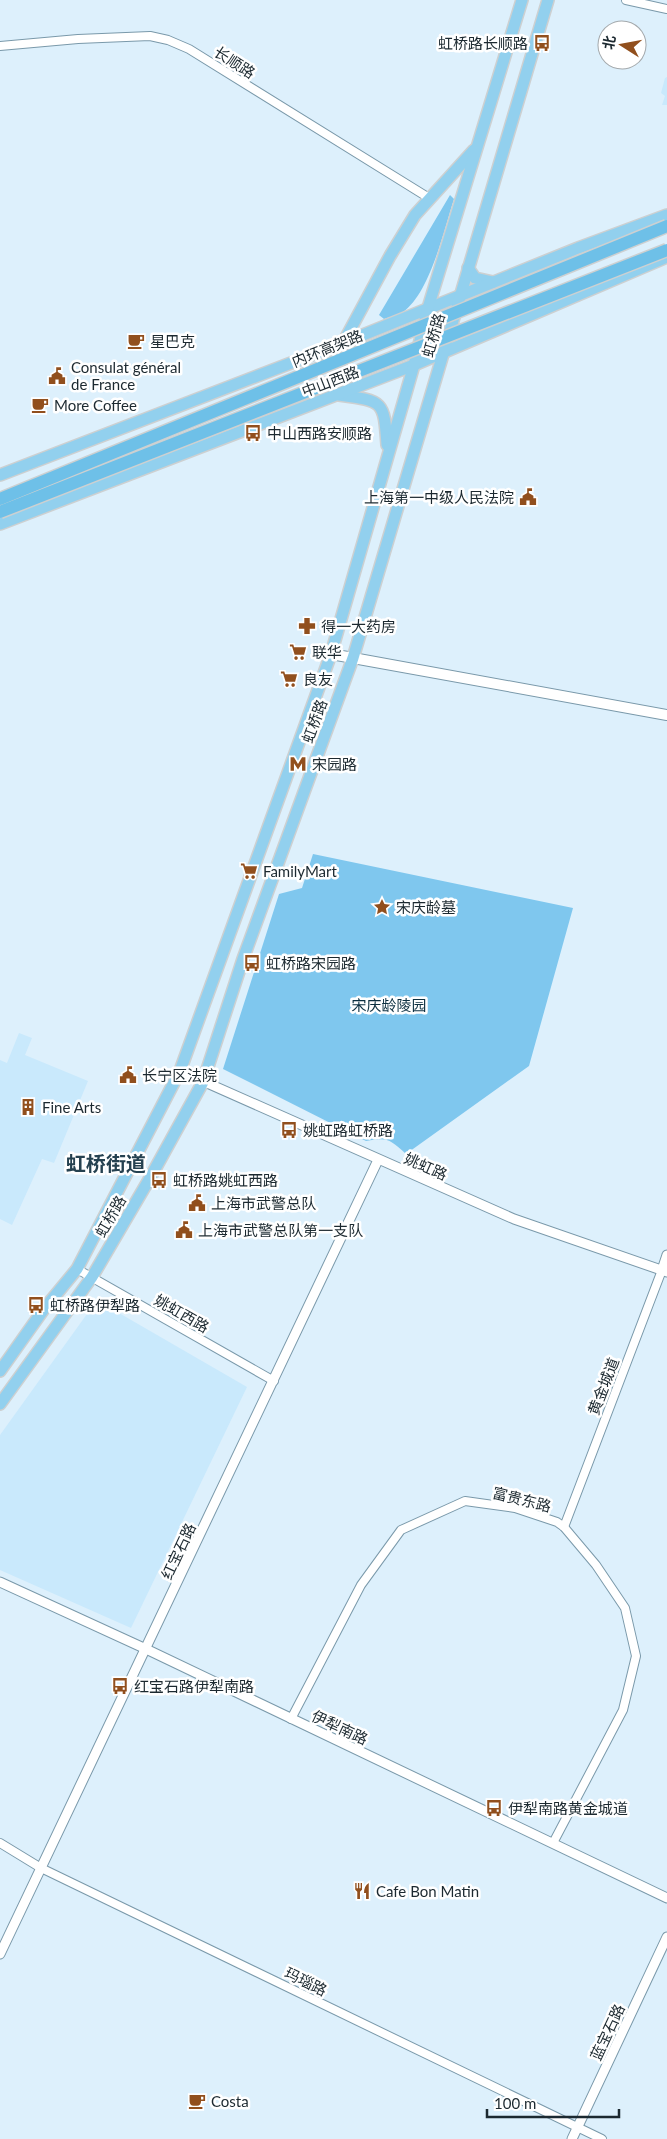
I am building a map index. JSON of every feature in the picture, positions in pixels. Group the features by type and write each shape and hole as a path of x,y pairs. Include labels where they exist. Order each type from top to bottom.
{"highway":[{"name":"内环高架路","path":"0,498 667,226"},
{"path":"0,512 667,250"}],"main road":[{"name":"虹桥路","path":"0,1371 76,1268 180,1071 331,654 414,365 428,308 522,0"},
{"name":"虹桥路","path":"0,1404 92,1277 203,1082 246,950 353,658 548,0"},
{"path":"343,344 390,256 415,215 428,198 477,147"},
{"name":"中山西路","path":"0,475 343,344 493,282 667,215"},
{"name":"中山西路","path":"0,524 414,365 667,257"},
{"path":"468,268 475,278 493,282"},
{"path":"337,394 364,398 380,405 385,414 388,453"},
{"path":"331,654 667,715"}],"street":[{"path":"626,0 667,9"},
{"name":"长顺路","path":"0,46 78,39 150,36 168,40 189,49 428,198"},
{"name":"姚虹路","path":"180,1071 514,1220 665,1271"},
{"name":"红宝石路","path":"0,1954 378,1160"},
{"name":"黄金城道","path":"564,1527 665,1271 667,1254"},
{"name":"姚虹西路","path":"76,1268 274,1381"},
{"name":"富贵东路","path":"291,1719 361,1585 401,1530 464,1501 515,1508 557,1522 564,1527 596,1565 625,1608 636,1656 623,1710 553,1843"},
{"name":"伊犁南路","path":"0,1582 146,1649 667,1898"},
{"name":"玛瑙路","path":"0,1843 42,1868 602,2139"},
{"name":"蓝宝石路","path":"572,2139 667,1937"}],"shaded area":[{"path":"667,77 667,105 662,105 665,96 661,93 665,78"},
{"path":"19,1033 32,1038 25,1055 88,1081 54,1163 42,1159 12,1225 0,1219 0,1060 7,1063"},
{"path":"92,1307 119,1313 247,1387 131,1628 0,1570 0,1435"}],"green space":[{"path":"450,195 454,199 446,227 435,260 421,291 413,303 403,312 384,319 379,315"},
{"name":"宋庆龄陵园","path":"313,854 573,908 529,1066 406,1154 388,1140 366,1141 223,1069 279,894 302,888"}],"place":[{"name":"虹桥路长顺路","path":"542,43"},
{"name":"星巴克","path":"136,341"},
{"name":"Consulat général de France","path":"57,376"},
{"name":"More Coffee","path":"40,405"},
{"name":"中山西路安顺路","path":"253,433"},
{"name":"上海第一中级人民法院","path":"528,497"},
{"name":"得一大药房","path":"307,626"},
{"name":"联华","path":"298,652"},
{"name":"良友","path":"289,679"},
{"name":"宋园路","path":"298,764"},
{"name":"FamilyMart","path":"249,871"},
{"name":"宋庆龄墓","path":"382,907"},
{"name":"虹桥路宋园路","path":"252,963"},
{"name":"长宁区法院","path":"128,1075"},
{"name":"Fine Arts","path":"28,1107"},
{"name":"姚虹路虹桥路","path":"289,1130"},
{"name":"虹桥路姚虹西路","path":"159,1180"},
{"name":"上海市武警总队","path":"197,1203"},
{"name":"上海市武警总队第一支队","path":"184,1230"},
{"name":"虹桥路伊犁路","path":"36,1305"},
{"name":"红宝石路伊犁南路","path":"120,1686"},
{"name":"伊犁南路黄金城道","path":"494,1808"},
{"name":"Cafe Bon Matin","path":"362,1891"},
{"name":"Costa","path":"197,2101"}],"district":[{"name":"虹桥街道","path":"106,1163"}]}
